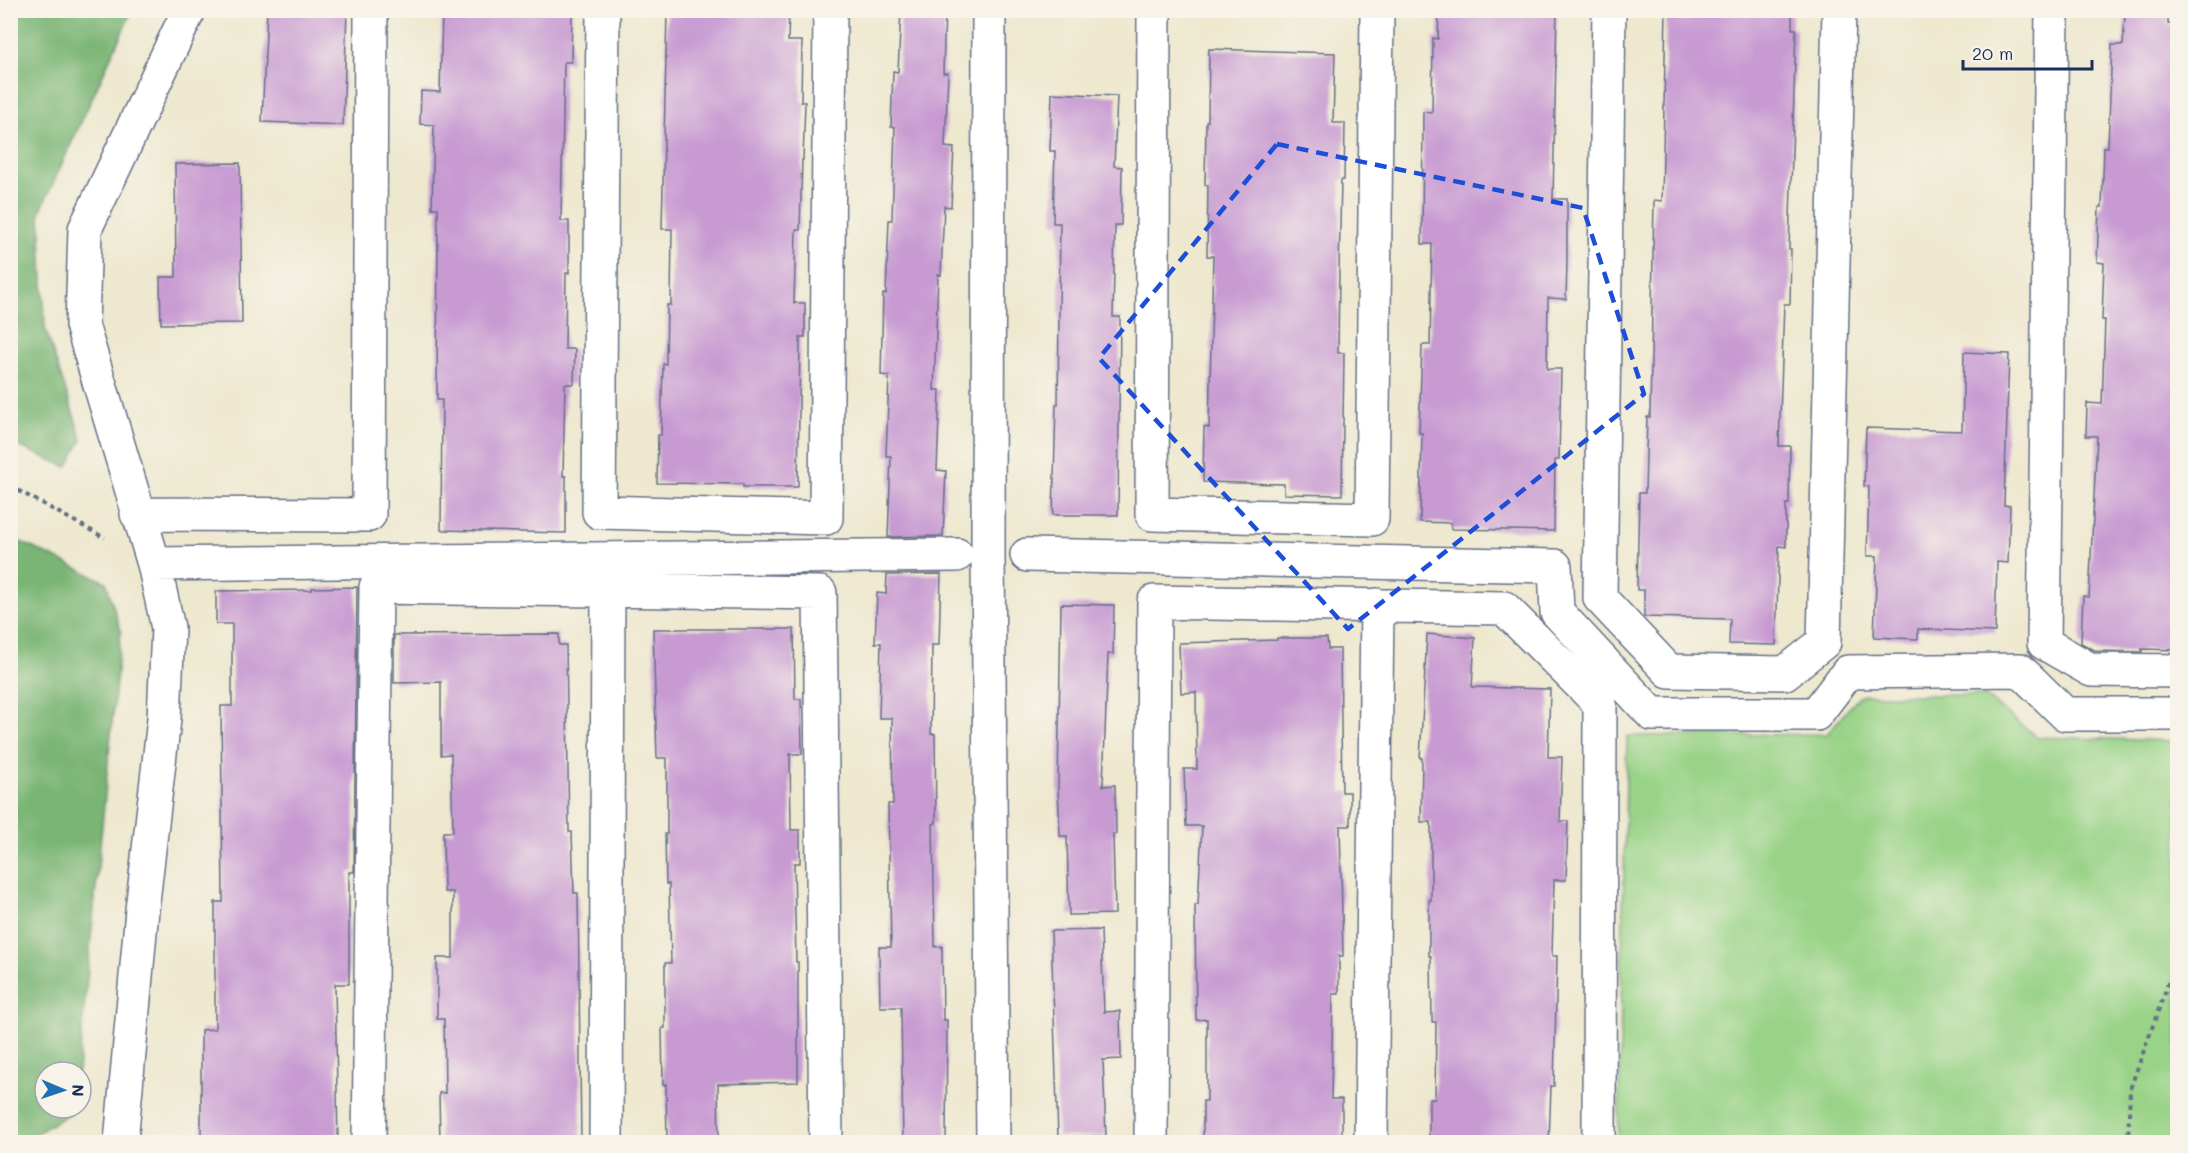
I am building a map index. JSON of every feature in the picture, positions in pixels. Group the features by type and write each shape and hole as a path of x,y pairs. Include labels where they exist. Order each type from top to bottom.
{"street":[{"path":"121,1143 142,910 164,718 168,628 154,564 137,514 82,325 85,229 189,10"},
{"path":"137,514 369,515 371,10"},
{"path":"603,10 599,512 826,518 830,10"},
{"path":"989,10 988,555 993,1143"},
{"path":"1154,10 1152,514 1372,519 1377,10"},
{"path":"1610,10 1600,598 1669,671 1785,673 1824,642 1839,10"},
{"path":"2052,10 2044,643 2091,670 2178,671"},
{"path":"154,564 957,555"},
{"path":"1027,555 1555,566 1557,612 1652,714 1816,714 1848,672 2020,670 2065,714 2178,714"},
{"path":"369,1143 376,587 820,593 825,1143"},
{"path":"606,1143 608,590"},
{"path":"1150,1143 1154,602 1504,608 1600,705 1599,1143"},
{"path":"1371,1143 1377,605"}],"path":[{"path":"10,486 154,564"},
{"path":"2128,1143 2130,1089 2178,956"}],"highlighted area":[{"path":"1277,144 1583,208 1644,394 1348,629 1099,358"}],"green space":[{"path":"11,10 132,11 40,212 45,328 82,440 67,467 11,443"},
{"path":"10,537 106,582 121,631 79,1060 33,1060 33,1120 59,1120 22,1142 10,1142"},
{"path":"1860,695 1983,695 2037,737 2177,741 2177,1142 1618,1142 1627,736 1827,734"}],"building":[{"path":"267,10 347,10 343,125 262,122"},
{"path":"442,10 572,10 571,62 564,62 561,221 569,221 565,349 575,349 574,384 565,384 563,476 566,476 566,533 441,530 442,400 437,400 438,208 432,208 434,125 420,124 421,91 440,92"},
{"path":"667,10 789,10 788,41 802,41 801,102 805,102 800,230 796,230 794,303 805,303 805,337 800,337 798,487 657,483 663,364 666,364 667,305 671,305 672,229 662,229"},
{"path":"901,10 945,10 943,73 948,73 945,147 954,148 951,207 944,206 941,275 938,274 934,390 940,390 937,470 946,471 943,536 888,537 891,456 886,456 889,376 881,375 883,294 886,294 889,220 892,220 895,127 891,127 893,71 898,72"},
{"path":"1439,10 1557,10 1553,199 1567,199 1567,262 1566,299 1548,298 1547,369 1561,369 1559,460 1555,460 1554,531 1451,529 1451,523 1420,522 1422,433 1419,433 1422,345 1430,345 1432,244 1422,244 1423,112 1432,113 1433,38 1438,39"},
{"path":"1666,10 1792,10 1792,29 1796,29 1789,249 1791,249 1790,304 1784,304 1779,446 1790,446 1789,504 1786,504 1786,547 1779,546 1776,645 1729,644 1730,619 1644,617 1644,590 1637,590 1639,493 1645,493 1647,417 1650,417 1654,200 1662,201"},
{"path":"2125,15 2168,16 2168,24 2178,24 2178,650 2142,649 2142,652 2096,651 2081,643 2083,596 2089,597 2097,436 2086,436 2087,403 2102,404 2105,320 2102,320 2104,263 2097,262 2099,207 2102,207 2104,147 2108,147 2112,45 2123,45"},
{"path":"1209,49 1335,53 1333,123 1345,123 1344,180 1341,180 1338,353 1344,353 1342,495 1284,494 1284,484 1203,482 1204,427 1209,428 1213,256 1207,256 1208,185 1205,185"},
{"path":"1052,93 1117,96 1114,166 1122,167 1121,225 1115,225 1113,317 1120,317 1118,515 1053,515 1056,404 1058,404 1060,223 1053,223 1055,151 1050,151"},
{"path":"240,163 242,323 161,324 160,277 176,277 175,164"},
{"path":"1964,352 2009,354 2004,505 2010,506 2008,563 1997,562 1995,632 1918,629 1918,639 1874,637 1877,556 1867,556 1869,487 1864,486 1866,428 1962,431"},
{"path":"941,574 939,645 932,645 931,734 935,734 936,823 933,824 935,947 942,946 943,1020 947,1020 946,1143 903,1143 901,1007 880,1007 879,947 891,947 888,804 893,804 892,718 879,718 881,643 875,643 877,593 886,594 887,575"},
{"path":"357,587 354,872 349,872 349,984 335,984 338,1143 201,1143 201,1030 215,1029 215,902 223,902 221,706 232,706 232,624 216,624 216,591"},
{"path":"1061,604 1114,605 1113,654 1108,654 1103,786 1115,785 1116,834 1113,834 1115,914 1069,915 1067,836 1060,836 1058,787"},
{"path":"653,629 794,629 795,699 801,699 802,754 790,754 791,830 800,830 800,863 794,863 796,962 798,962 798,1082 718,1084 719,1143 667,1143 662,1028 665,1028 665,963 671,963 665,834 667,834 667,758 657,758"},
{"path":"559,634 559,645 566,645 569,832 572,832 574,893 578,893 581,1143 440,1143 439,1093 445,1093 444,1019 437,1019 437,958 453,958 453,892 444,892 443,832 453,832 451,754 441,755 441,682 394,683 394,635"},
{"path":"1427,634 1475,638 1472,687 1550,689 1548,757 1562,757 1560,821 1568,821 1566,880 1554,880 1552,956 1557,956 1554,1086 1551,1086 1549,1143 1429,1143 1429,1099 1435,1099 1436,1022 1432,1022 1431,956 1429,956 1431,822 1421,822 1422,758 1420,758"},
{"path":"1277,638 1327,638 1328,649 1340,649 1342,792 1350,792 1350,826 1340,826 1343,956 1339,956 1339,994 1333,994 1331,1099 1342,1099 1342,1143 1203,1143 1203,1101 1207,1101 1207,1019 1196,1020 1195,905 1198,905 1202,826 1186,826 1184,769 1197,769 1196,692 1181,693 1179,643 1277,640"},
{"path":"1101,930 1104,1012 1120,1011 1121,1059 1103,1060 1106,1136 1058,1137 1051,931"}]}
